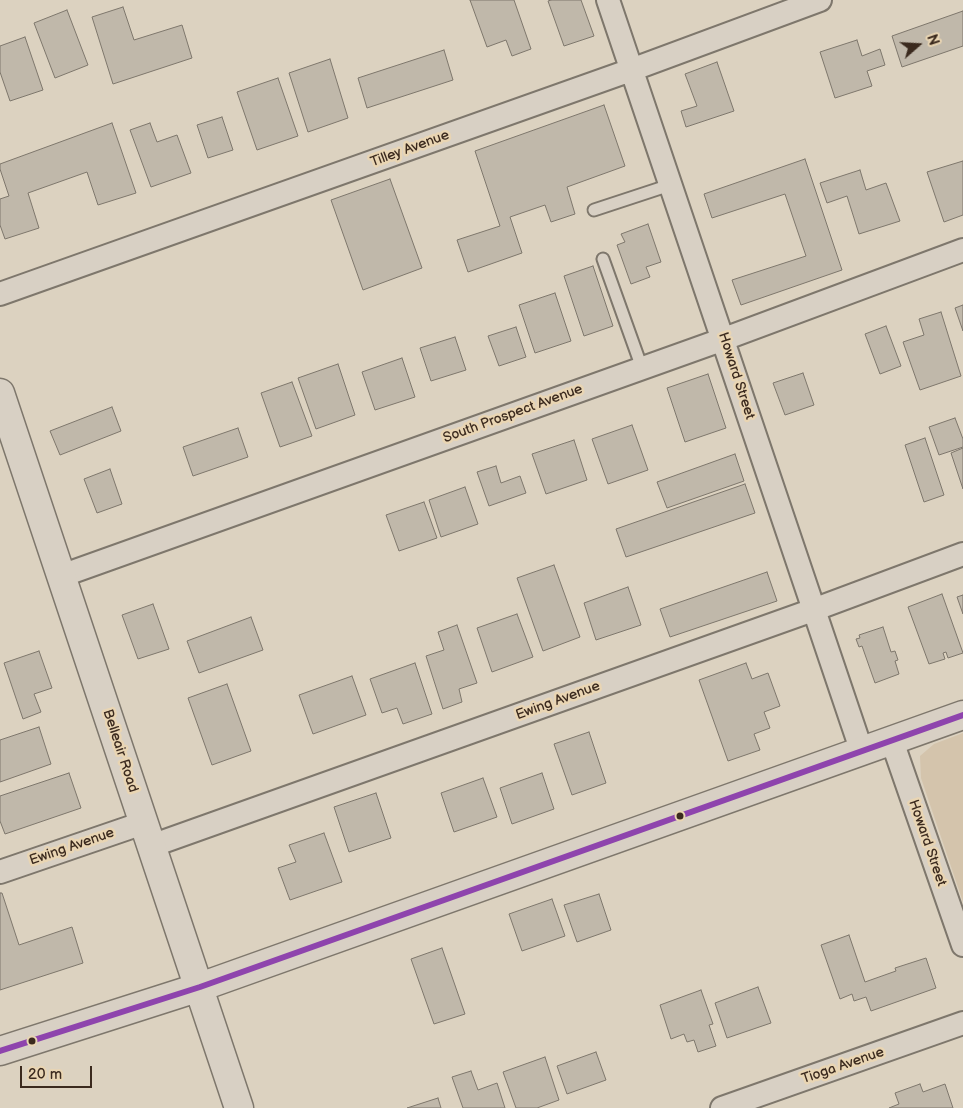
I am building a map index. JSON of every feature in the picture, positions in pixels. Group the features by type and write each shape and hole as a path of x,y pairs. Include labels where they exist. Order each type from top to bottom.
{"street":[{"name":"Howard Street","path":"608,0 862,752"},
{"name":"Tilley Avenue","path":"0,294 632,70 820,0"},
{"name":"South Prospect Avenue","path":"61,576 724,339 963,250"},
{"name":"Belleair Road","path":"0,393 5,425 61,576 239,1108"},
{"name":"Ewing Avenue","path":"0,872 147,835 813,610 963,554"},
{"path":"0,1051 200,987 963,715"},
{"name":"Howard Street","path":"892,741 963,945"},
{"name":"Tioga Avenue","path":"722,1108 963,1023"}],"lane":[{"path":"594,210 670,185"},
{"path":"603,259 642,368"}],"shaded area":[{"path":"963,733 963,902 921,778 920,756 934,744"}],"building":[{"path":"470,0 514,0 531,49 512,56 506,40 487,47"},
{"path":"581,0 594,36 564,46 548,1"},
{"path":"123,7 134,40 182,25 192,58 113,84 92,17"},
{"path":"67,10 88,65 55,78 34,23"},
{"path":"963,11 963,46 902,67 892,36"},
{"path":"25,37 43,90 10,101 0,72 0,46"},
{"path":"857,40 862,56 880,49 885,65 867,71 872,86 835,98 820,52"},
{"path":"444,50 453,80 367,108 358,78"},
{"path":"330,59 348,118 308,132 289,73"},
{"path":"717,62 734,111 686,127 681,111 697,106 685,74"},
{"path":"278,78 298,136 257,150 237,92"},
{"path":"604,105 625,166 567,187 575,214 551,222 545,205 510,217 522,253 468,272 457,240 500,226 475,151"},
{"path":"222,117 233,150 208,158 197,125"},
{"path":"112,123 136,193 98,205 87,172 28,193 39,228 5,239 0,225 0,199 9,196 0,164"},
{"path":"150,123 157,142 177,135 191,173 151,187 130,130"},
{"path":"805,159 842,270 741,305 732,280 806,256 785,194 712,218 704,194"},
{"path":"963,161 963,215 944,222 927,172"},
{"path":"860,170 866,190 886,183 900,221 859,234 847,196 827,203 820,183"},
{"path":"390,179 422,268 363,290 331,200"},
{"path":"648,224 661,262 646,267 650,277 631,284 617,245 625,242 621,234"},
{"path":"593,266 613,326 584,336 564,276"},
{"path":"555,293 571,341 535,353 519,305"},
{"path":"963,305 963,331 955,308"},
{"path":"941,312 961,376 920,390 903,342 924,335 919,319"},
{"path":"886,326 901,366 880,374 865,334"},
{"path":"516,327 526,357 499,366 488,336"},
{"path":"455,337 466,370 431,381 420,348"},
{"path":"402,358 415,397 375,410 362,372"},
{"path":"338,364 355,415 316,429 298,378"},
{"path":"803,373 814,405 785,415 773,383"},
{"path":"708,374 726,428 685,442 667,388"},
{"path":"292,382 312,436 280,447 261,393"},
{"path":"112,407 121,431 60,455 50,431"},
{"path":"955,418 963,439 963,447 939,455 929,427"},
{"path":"632,425 648,470 608,484 592,439"},
{"path":"238,428 248,457 193,476 183,447"},
{"path":"925,438 944,495 924,502 905,445"},
{"path":"574,440 587,480 546,494 532,454"},
{"path":"963,448 963,489 951,453"},
{"path":"735,454 744,481 667,508 657,482"},
{"path":"496,466 501,483 520,476 526,493 489,506 477,472"},
{"path":"110,469 122,504 97,513 84,479"},
{"path":"745,484 755,513 626,557 616,529"},
{"path":"465,487 478,524 441,537 429,500"},
{"path":"424,502 437,538 399,551 386,515"},
{"path":"554,565 580,637 543,651 517,578"},
{"path":"767,572 777,601 670,637 660,609"},
{"path":"628,587 641,625 596,640 584,603"},
{"path":"942,594 963,653 948,658 946,652 943,653 945,659 929,664 908,607"},
{"path":"963,595 963,614 957,597"},
{"path":"153,604 169,649 138,659 122,615"},
{"path":"517,614 533,657 492,672 477,628"},
{"path":"251,617 263,650 199,673 187,641"},
{"path":"457,625 477,683 459,689 462,702 443,709 426,656 444,650 438,632"},
{"path":"883,627 891,652 895,651 898,660 895,661 899,674 875,683 862,646 859,647 856,639 860,638 859,635"},
{"path":"39,651 52,688 34,694 41,712 23,719 4,663"},
{"path":"415,663 432,714 403,724 397,708 382,713 370,679"},
{"path":"746,663 752,679 768,673 780,706 764,712 770,728 754,734 760,750 728,761 699,680"},
{"path":"352,676 366,715 313,734 299,695"},
{"path":"227,684 251,751 212,765 188,698"},
{"path":"39,727 51,764 0,782 0,740"},
{"path":"589,732 606,783 572,795 554,744"},
{"path":"69,773 81,808 5,834 0,821 0,796"},
{"path":"542,773 554,809 512,824 500,788"},
{"path":"483,778 497,817 454,832 441,793"},
{"path":"376,793 391,838 349,852 334,807"},
{"path":"324,833 342,882 290,900 278,868 296,862 289,845"},
{"path":"0,893 2,893 19,945 72,927 83,963 0,990"},
{"path":"599,894 611,930 577,942 564,905"},
{"path":"552,899 565,936 522,951 509,914"},
{"path":"849,935 865,982 896,971 895,968 926,958 936,988 871,1011 866,997 854,1001 852,994 840,999 821,945"},
{"path":"442,948 465,1014 434,1024 411,959"},
{"path":"758,987 771,1023 727,1038 715,1003"},
{"path":"701,990 713,1024 709,1025 716,1046 698,1052 694,1040 687,1042 684,1034 671,1039 660,1005"},
{"path":"596,1052 606,1080 567,1094 557,1066"},
{"path":"545,1057 559,1100 537,1108 516,1108 503,1072"},
{"path":"471,1071 478,1090 497,1083 505,1108 463,1108 452,1077"},
{"path":"920,1084 923,1092 945,1084 953,1108 889,1108 899,1104 895,1093"},
{"path":"438,1098 441,1108 407,1108"}],"transit line":[{"path":"0,1051 200,987 963,715"}]}
